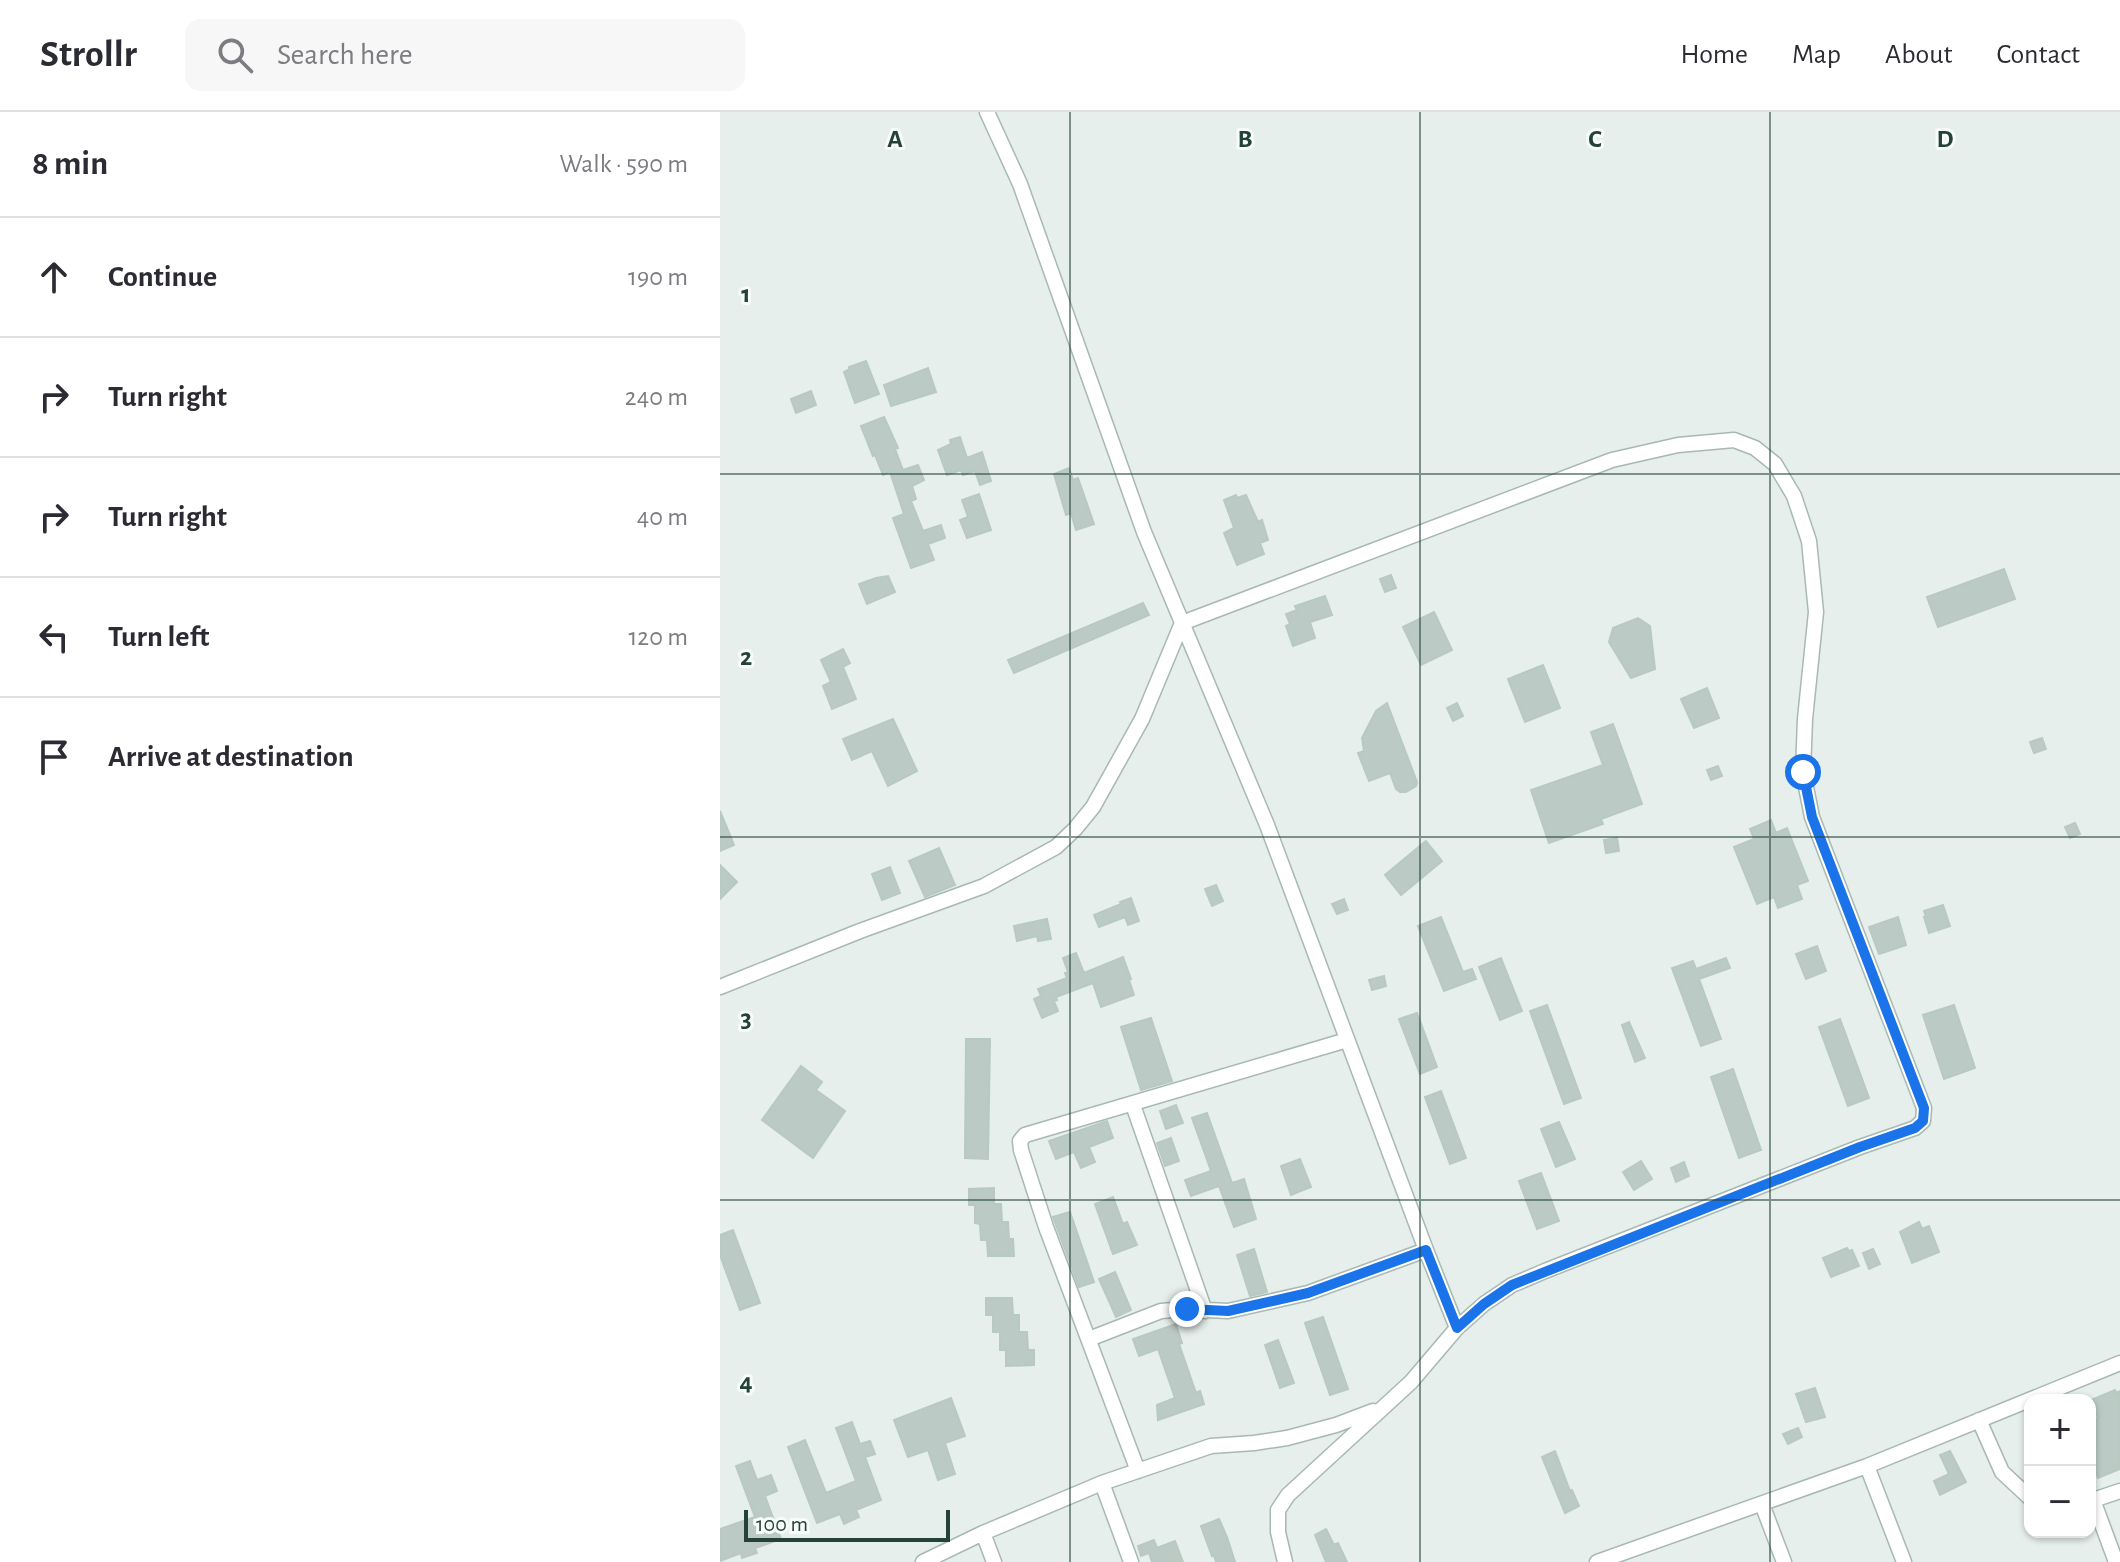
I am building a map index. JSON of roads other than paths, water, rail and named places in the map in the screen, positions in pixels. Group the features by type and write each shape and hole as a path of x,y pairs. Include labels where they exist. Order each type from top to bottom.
{"street":[{"path":"987,112 1020,184 1144,532 1267,825 1457,1328"},
{"path":"720,987 984,886 1056,847 1093,807 1142,719 1182,623 1612,460 1665,448 1734,440 1755,448 1775,464 1794,496 1809,541 1816,612 1803,772 1812,817 1924,1108 1923,1121 1915,1128 1512,1285 1484,1304 1457,1328 1411,1382 1288,1495 1278,1510 1278,1532 1285,1562"},
{"path":"1138,1471 1046,1227 1020,1141 1025,1135 1347,1040"},
{"path":"1133,1105 1205,1311"},
{"path":"1089,1339 1161,1311 1228,1311 1308,1293 1426,1250"},
{"path":"1597,1562 1867,1466 2120,1363"},
{"path":"923,1562 1102,1483 1211,1446 1254,1443 1313,1431 1384,1406"},
{"path":"1979,1420 2002,1472 2024,1492"},
{"path":"1867,1466 1904,1562"},
{"path":"1102,1483 1131,1562"},
{"path":"2096,1499 2120,1491"},
{"path":"1762,1504 1784,1562"},
{"path":"2096,1513 2116,1562"},
{"path":"983,1533 994,1562"}]}
